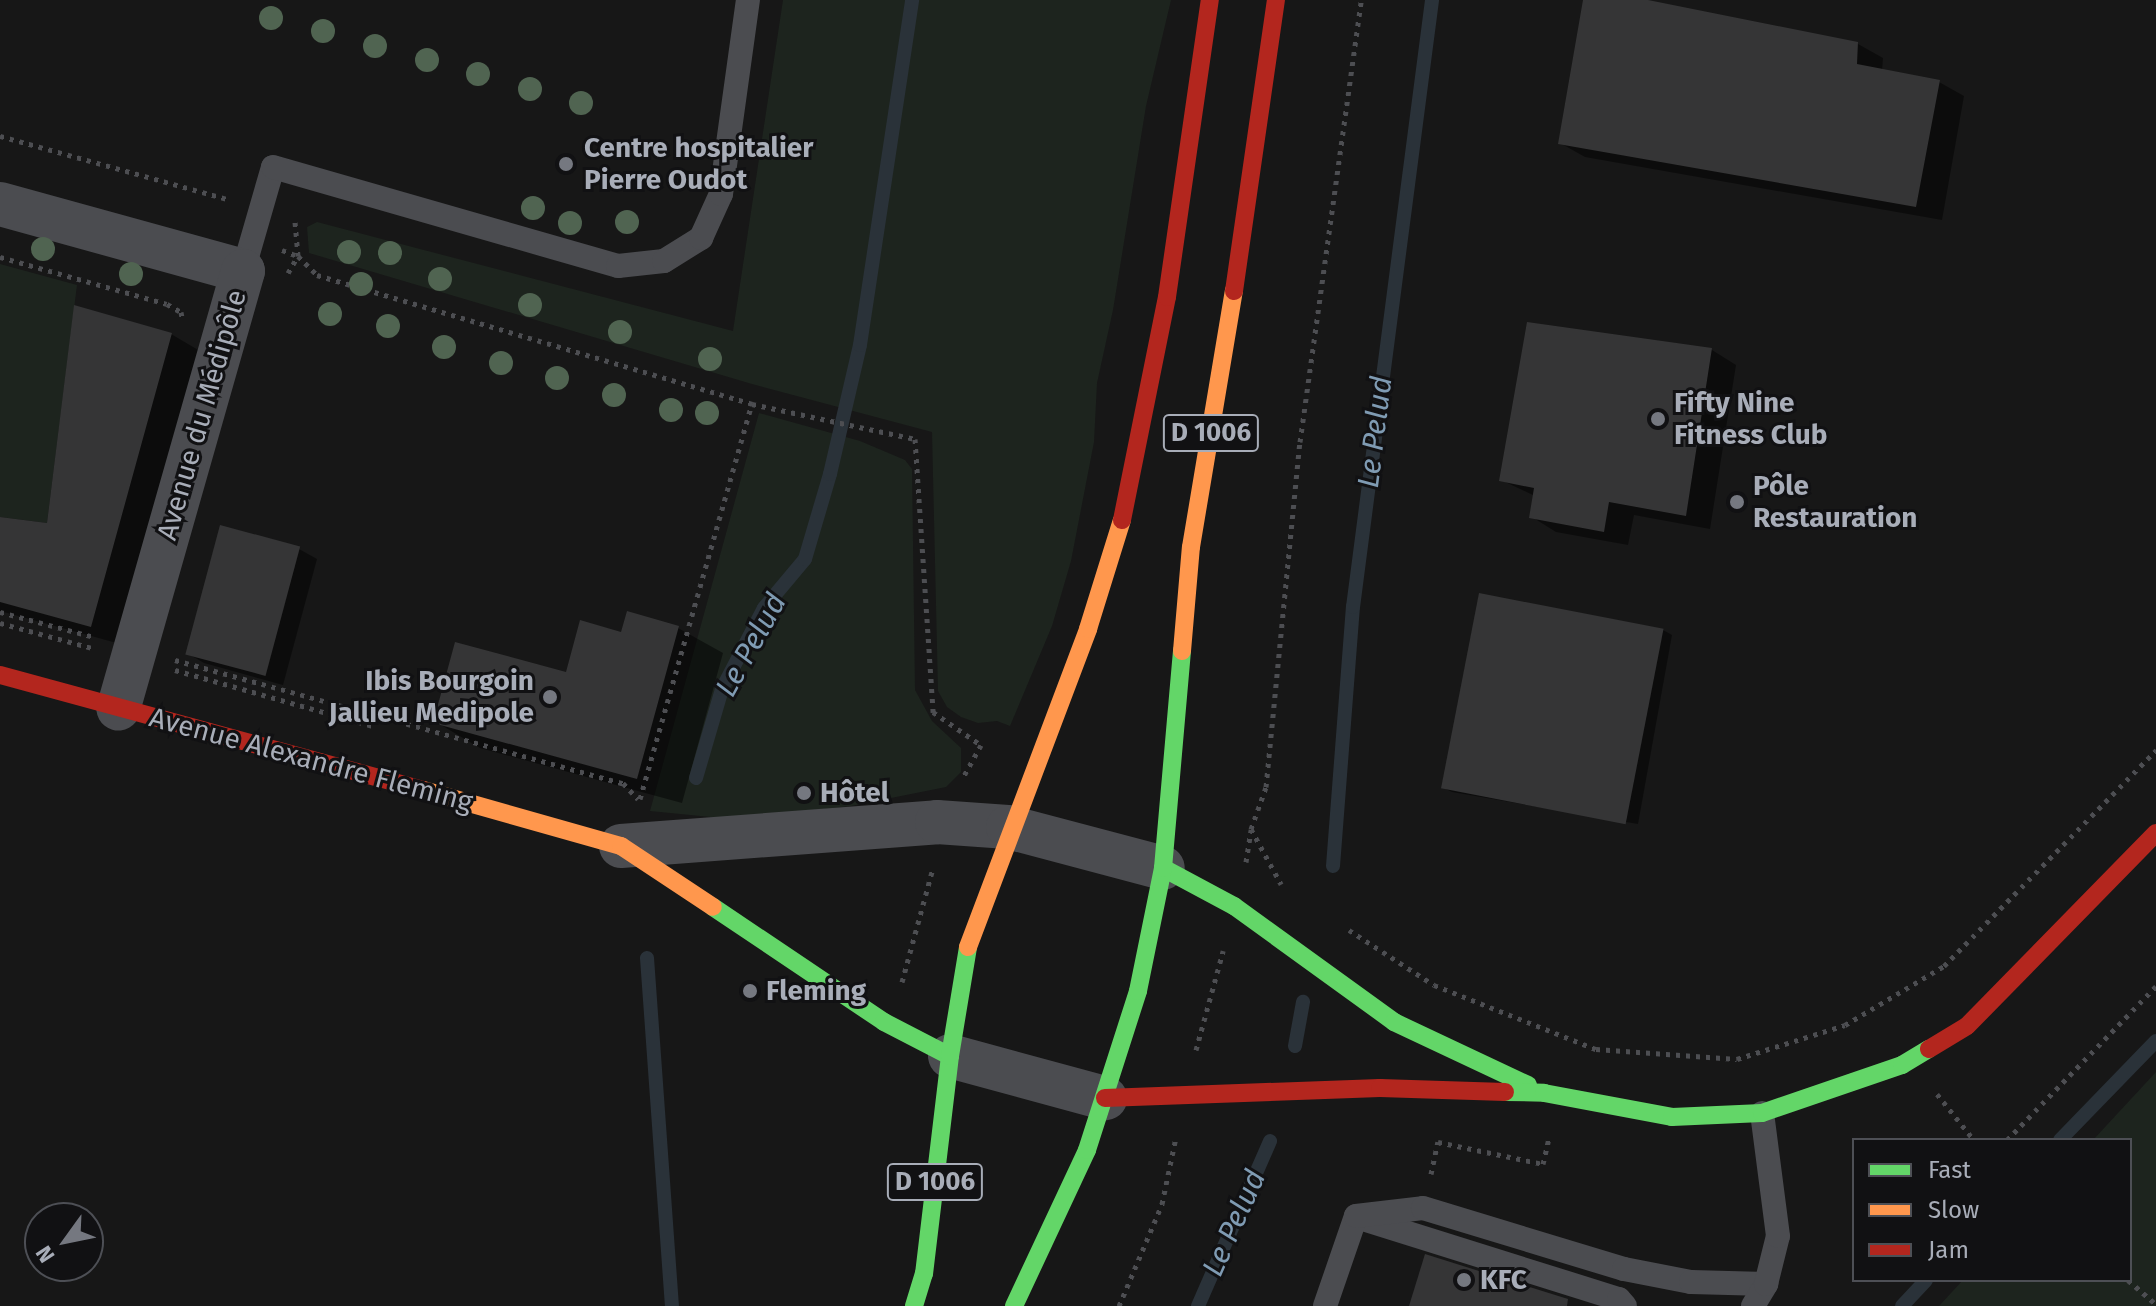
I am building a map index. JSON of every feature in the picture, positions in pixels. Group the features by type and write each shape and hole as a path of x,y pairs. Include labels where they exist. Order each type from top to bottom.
{"main road":[{"name":"D 1006","path":"914,1306 924,1274 950,1056 970,933 1008,827 1088,629 1119,536 1167,297 1210,0"},
{"name":"D 1006","path":"1014,1306 1087,1150 1105,1098 1138,991 1163,868 1191,547 1233,301 1276,0"},
{"name":"Avenue Alexandre Fleming","path":"0,675 561,827 632,828 884,1022 950,1056"},
{"path":"1105,1098 1184,1098 1380,1088 1552,1095 1672,1117 1762,1113 1914,1058 1967,1026 2156,833"},
{"path":"1163,868 1234,906 1394,1022 1552,1095"}],"street":[{"name":"Avenue du Médipôle","path":"0,204 243,271 153,659 118,709"},
{"name":"Avenue Alexandre Fleming","path":"632,828 947,804 1008,827 1163,868"},
{"path":"950,1056 1105,1098"}],"lane":[{"path":"243,271 273,167 618,266 664,261 701,238 721,194 748,0"},
{"path":"1753,1306 1766,1284 1778,1236 1762,1113"},
{"path":"1356,1216 1423,1208 1624,1269 1691,1282 1766,1284"},
{"path":"1325,1306 1356,1216"},
{"path":"1356,1216 1619,1299 1625,1306"}],"path":[{"path":"1245,870 1251,829 1266,787 1300,442 1361,0"},
{"path":"0,136 295,220 298,256 317,275 752,404 915,439 933,712 981,745 947,804 899,995 884,1022"},
{"path":"0,257 167,304 181,312 183,326"},
{"path":"632,828 752,404"},
{"path":"0,612 98,639 102,624"},
{"path":"0,623 153,659 623,783 639,801"},
{"path":"153,659 377,727"},
{"path":"1346,928 1434,985 1596,1049 1737,1059 1845,1025 1944,966 2156,750"},
{"path":"626,797 639,801"},
{"path":"1251,829 1283,887"},
{"path":"2009,1138 2156,986"},
{"path":"1914,1058 1972,1138"},
{"path":"1423,1208 1438,1142 1543,1164 1552,1095"},
{"path":"2130,1282 2156,1304"}],"shaded area":[{"path":"783,0 1171,0 1146,106 1113,310 1097,383 1094,442 1071,561 1052,626 1010,726 997,721 978,723 961,717 947,707 938,691 932,432 752,384 309,253 307,227 317,222 733,331"},
{"path":"0,264 77,285 47,523 0,517"},
{"path":"759,413 860,441 905,460 912,469 915,690 932,721 961,748 961,772 946,787 851,806 731,819 650,811"},
{"path":"2156,1072 2156,1306 1939,1306 1961,1282 2132,1282 2132,1138 2095,1138"}],"building":[{"path":"1583,0 1648,0 1858,42 1857,64 1940,80 1916,207 1558,144"},
{"path":"74,305 172,333 91,627 0,602 0,517 47,523"},
{"path":"1527,322 1712,348 1686,516 1609,502 1604,532 1529,518 1534,488 1499,481"},
{"path":"220,525 300,546 265,676 185,654"},
{"path":"1479,593 1664,629 1626,824 1441,788"},
{"name":"Ibis Bourgoin Jallieu Medipole","path":"627,611 679,626 637,779 433,723 455,642 566,672 580,620 621,632"},
{"name":"KFC","path":"1425,1254 1568,1299 1567,1306 1409,1306"}],"waterway":[{"name":"Le Pelud","path":"696,778 722,689 764,608 805,559 830,474 860,345 912,0"},
{"name":"Le Pelud","path":"1333,866 1353,607 1432,0"},
{"name":"Le Pelud","path":"647,958 672,1306"},
{"path":"1295,1046 1303,1002"},
{"path":"2062,1138 2156,1041"},
{"name":"Le Pelud","path":"1198,1306 1270,1141"},
{"path":"1902,1306 1924,1282"}],"traffic: fast":[{"path":"1014,1306 1087,1150 1138,991 1163,868 1182,651"},
{"path":"1163,868 1234,906 1394,1022 1528,1085"},
{"path":"713,907 884,1022 950,1056"},
{"path":"914,1306 924,1274 950,1056 968,947"},
{"path":"1505,1092 1544,1093 1672,1117 1762,1113 1902,1065 1929,1049"}],"traffic: slow":[{"path":"1182,651 1191,547 1234,291"},
{"path":"968,947 1088,629 1122,520"},
{"path":"423,790 621,846 713,907"}],"traffic: jam":[{"path":"1122,520 1167,297 1210,0"},
{"path":"1234,291 1276,0"},
{"path":"0,675 423,790"},
{"path":"1929,1049 1967,1026 2156,833"},
{"path":"1105,1098 1380,1088 1505,1092"}],"place":[{"name":"Centre hospitalier Pierre Oudot","path":"566,164"},
{"name":"Fifty Nine Fitness Club","path":"1658,419"},
{"name":"Pôle Restauration","path":"1737,502"},
{"name":"Ibis Bourgoin Jallieu Medipole","path":"550,697"},
{"name":"Hôtel","path":"804,793"},
{"name":"Fleming","path":"750,991"},
{"name":"KFC","path":"1464,1280"}]}
